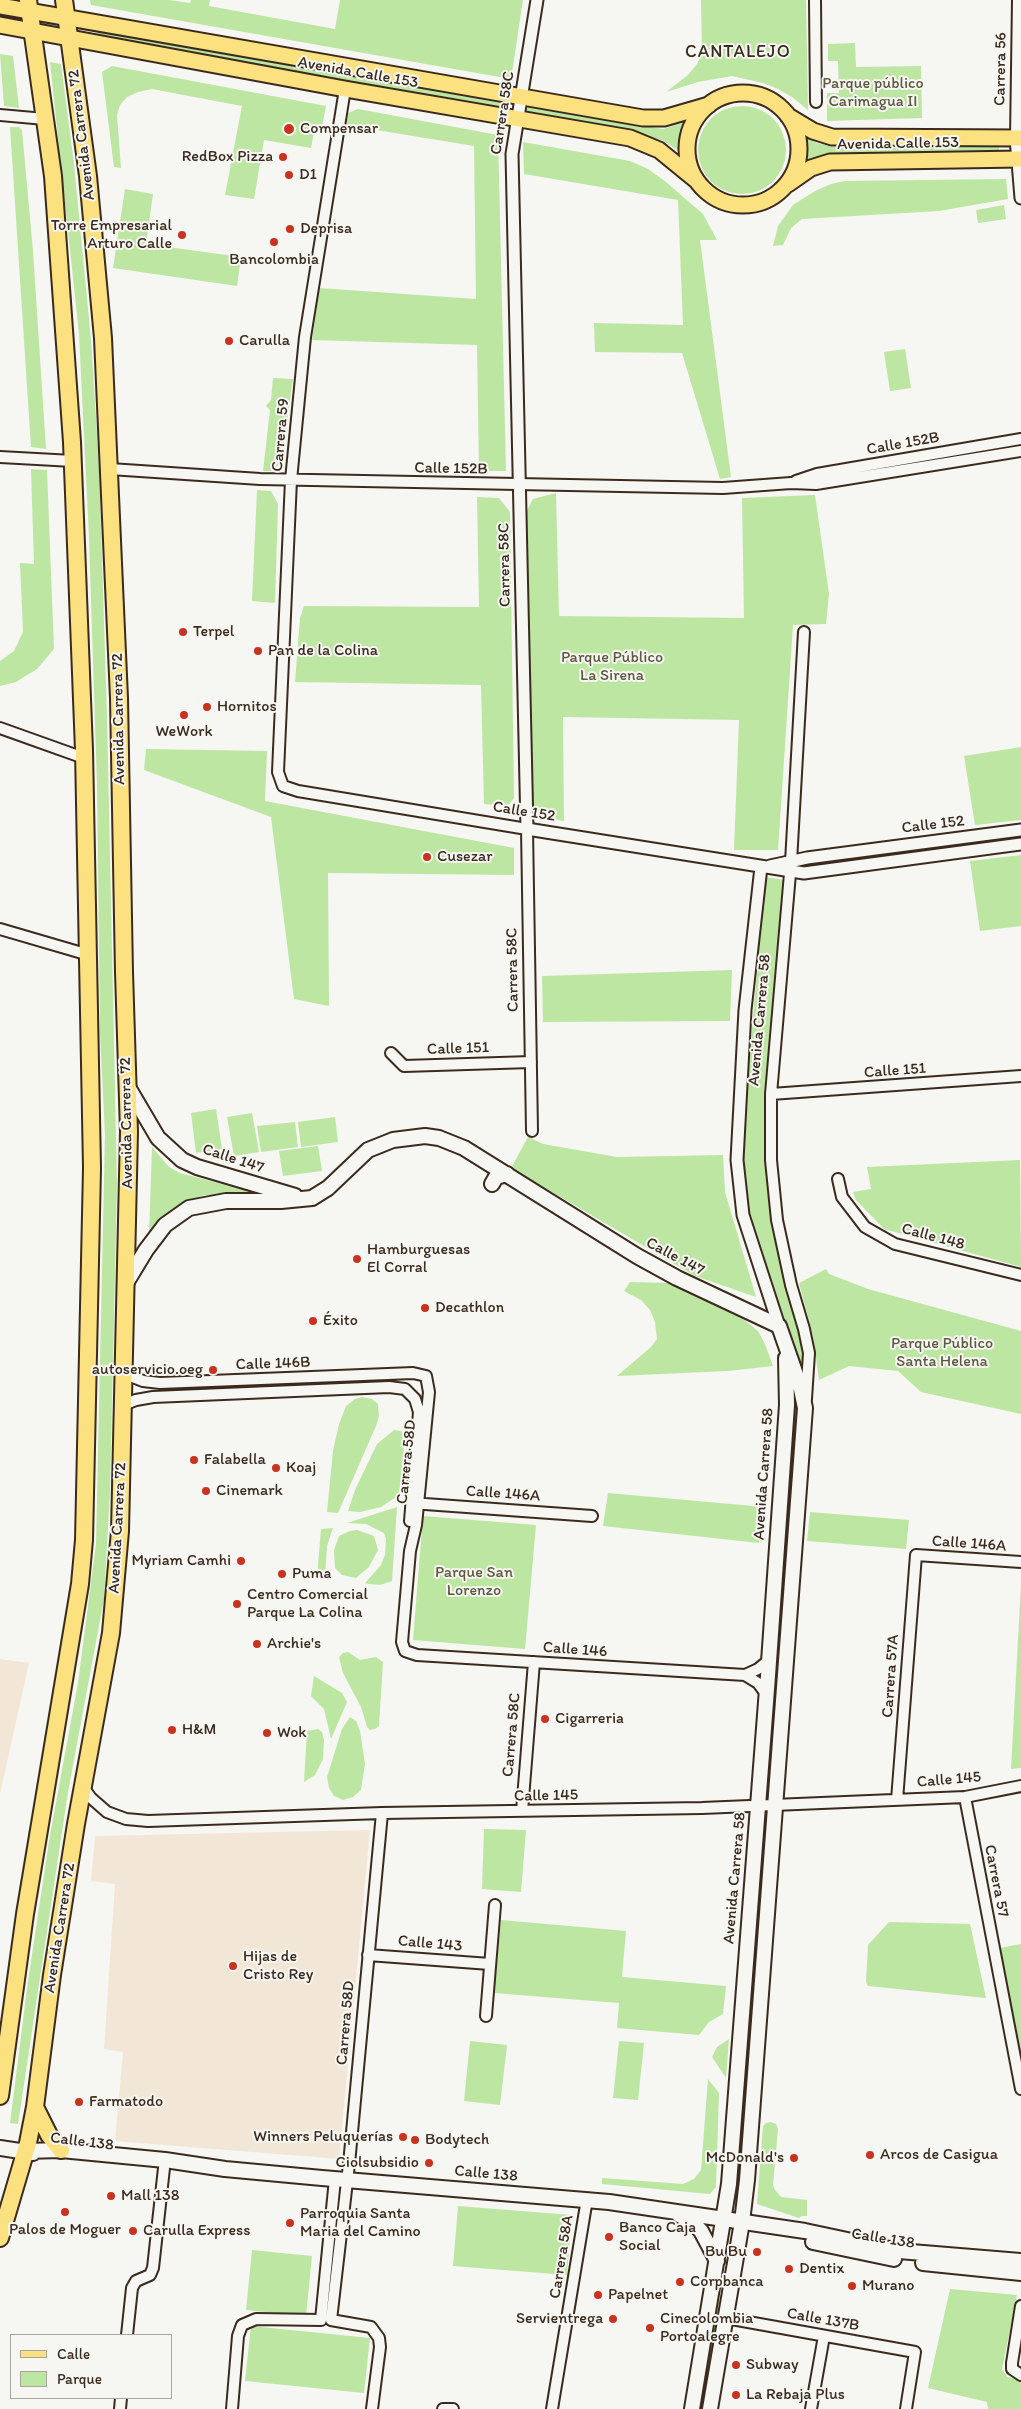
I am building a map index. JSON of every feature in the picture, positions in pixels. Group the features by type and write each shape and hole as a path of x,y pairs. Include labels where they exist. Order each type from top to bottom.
{"highway":[{"name":"Avenida Carrera 72","path":"0,2238 25,2151 35,2107 53,1966 111,1634 117,1581 123,1405 129,1132 119,698 110,469 103,338 88,176 64,0"},
{"name":"Avenida Carrera 72","path":"0,2096 25,1914 75,1626 84,1540 92,1168 84,758 73,461 59,242 45,119 29,6"},
{"path":"35,2107 45,2127 61,2150"}],"main road":[{"name":"Avenida Calle 153","path":"0,6 29,6 67,18 653,119 676,116 709,104"},
{"name":"Avenida Calle 153","path":"0,25 344,89 630,138 645,143 668,156 697,181"},
{"path":"751,94 776,104 788,116 796,133 798,152 794,171 783,188 763,201 738,204 714,197 697,181 691,171 687,147 693,123 709,104 724,96 751,94"},
{"name":"Avenida Calle 153","path":"788,116 813,131 832,137 1018,138"},
{"name":"Avenida Calle 153","path":"783,188 812,168 830,162 1020,157"},
{"name":"Calle 147","path":"128,1087 158,1138 182,1160 197,1167 306,1199"},
{"name":"Calle 147","path":"126,1283 146,1250 165,1225 189,1208 226,1201 306,1199 319,1195 357,1159 380,1143 410,1136 439,1138 464,1148 498,1178 560,1209 677,1278 779,1326"},
{"name":"Avenida Carrera 58","path":"710,2409 742,2222 776,1804 805,1408 801,1389 779,1326"},
{"name":"Avenida Carrera 58","path":"692,2409 724,2219 767,1695 787,1405 786,1347"},
{"name":"Calle 138","path":"0,2148 25,2151 60,2159 164,2168 226,2169"},
{"name":"Calle 138","path":"25,2151 61,2150 341,2180 587,2199 667,2209 805,2231 899,2251 1021,2261"},
{"path":"667,2209 697,2226 709,2243 717,2260"},
{"name":"Calle 138","path":"742,2222 804,2240 876,2257 1021,2272"}],"street":[{"name":"Carrera 58C","path":"532,1131 512,154 537,0"},
{"path":"815,0 816,102"},
{"name":"Carrera 56","path":"1018,0 1018,138 1021,198"},
{"name":"Carrera 59","path":"283,786 278,772 292,480 310,295 344,89"},
{"path":"0,115 45,119"},
{"name":"Calle 152B","path":"791,483 817,474 1021,439"},
{"name":"Calle 152B","path":"110,469 292,480 519,486 723,488 791,483 816,484 1021,451"},
{"path":"0,457 73,461"},
{"name":"Avenida Carrera 58","path":"804,632 790,866 771,1094 771,1160 777,1220 790,1285 804,1329 809,1353 805,1408"},
{"path":"0,728 84,758"},
{"name":"Calle 152","path":"283,786 298,792 761,868 790,866 1021,830"},
{"name":"Calle 152","path":"790,866 804,873 1021,844"},
{"name":"Avenida Carrera 58","path":"761,868 745,1010 737,1160 743,1215 779,1326"},
{"path":"0,929 89,955"},
{"name":"Calle 151","path":"392,1053 404,1066 531,1062"},
{"name":"Calle 151","path":"771,1094 1021,1076"},
{"name":"Calle 148","path":"838,1179 842,1197 865,1227 895,1244 1021,1275"},
{"name":"Calle 146B","path":"123,1372 151,1382 185,1383 413,1373 426,1376"},
{"name":"Carrera 58D","path":"405,1651 402,1642 410,1551 429,1392 426,1376"},
{"path":"185,1383 186,1396"},
{"name":"Calle 146B","path":"123,1405 146,1398 388,1387 405,1389 411,1393"},
{"name":"Carrera 58D","path":"411,1393 419,1412 415,1503"},
{"name":"Calle 146A","path":"415,1503 592,1516"},
{"name":"Calle 146A","path":"916,1556 1021,1562"},
{"name":"Carrera 57A","path":"897,1800 916,1556"},
{"name":"Calle 146","path":"405,1651 417,1655 745,1675"},
{"path":"745,1675 758,1670 769,1660"},
{"name":"Carrera 58C","path":"522,1811 534,1662"},
{"path":"745,1675 758,1683 767,1695"},
{"name":"Calle 145","path":"83,1787 91,1798 107,1812 126,1819 167,1820 382,1812 522,1811 897,1800 965,1797 1021,1786"},
{"name":"Carrera 57","path":"965,1797 1021,2089"},
{"name":"Carrera 58D","path":"326,2320 329,2236 341,2180 368,1955 382,1812"},
{"path":"486,2016 495,1905"},
{"name":"Calle 143","path":"368,1955 490,1964"},
{"path":"127,2334 132,2288 136,2281 147,2277 152,2272 164,2168"},
{"name":"Carrera 58D","path":"326,2320 340,2237 341,2180"},
{"name":"Carrera 58A","path":"552,2409 587,2199"},
{"path":"329,2236 340,2237"},
{"path":"1021,2306 1012,2369 1021,2375"},
{"name":"Calle 137B","path":"726,2318 916,2352 906,2409"},
{"path":"232,2409 238,2336 242,2325 256,2319 326,2320 371,2327 379,2338 380,2347 372,2409"},
{"path":"810,2409 824,2336"},
{"path":"443,2409 453,2409"}],"shaded area":[{"path":"0,1659 29,1663 0,1794"},
{"name":"Hijas de Cristo Rey","path":"370,1830 339,2159 115,2141 123,2052 104,2049 115,1884 91,1881 95,1836"}],"green space":[{"path":"90,0 169,0 190,3 191,0 210,0 209,6 335,29 340,0 523,0 511,79 91,5"},
{"path":"701,0 806,0 808,110 778,89 763,83 732,76 698,82 666,92 688,75 697,64 702,53"},
{"path":"98,30 501,102 499,110 98,37"},
{"name":"Parque público Carimagua II","path":"855,43 856,67 921,66 922,118 827,121 827,93 839,93 838,61 828,61 828,44"},
{"path":"0,54 13,56 19,108 4,106"},
{"path":"50,62 61,64 74,164 91,340 99,466 107,716 117,1184 110,1491 104,1599 68,1792 18,2124 10,2123 28,1981 50,1835 78,1683 96,1544 105,1135 100,1033 97,785 89,537 79,334"},
{"path":"112,66 326,106 322,127 315,127 311,148 264,140 254,199 225,195 242,106 152,89 127,97 120,105 117,115 121,168 114,167 102,72"},
{"path":"528,105 663,129 685,122 680,139 682,153 662,140 526,114"},
{"path":"742,106 759,109 773,119 783,133 786,150 783,167 773,181 759,191 742,194 725,191 711,181 701,167 698,150 701,133 711,119 725,109"},
{"path":"358,109 498,135 506,471 479,471 477,345 312,340 319,288 476,299 474,146 346,125 348,113"},
{"path":"10,127 19,127 22,130 33,251 46,449 31,447"},
{"path":"803,134 817,143 838,148 999,146 999,152 802,167 805,151"},
{"path":"523,142 630,161 648,169 666,182 703,214 717,240 700,240 731,477 720,479 682,353 595,352 594,323 683,325 678,200 524,174"},
{"path":"1006,179 1008,199 939,211 802,219 791,228 783,245 773,246 778,226 793,205 815,191 831,184 845,181"},
{"path":"125,189 153,194 146,244 241,257 237,286 113,268"},
{"path":"1004,205 1006,219 978,223 976,210"},
{"path":"905,349 911,388 890,391 884,352"},
{"path":"273,378 293,379 281,463 272,471 263,471 270,410 266,406 271,400"},
{"path":"31,469 47,470 54,649 37,669 16,682 0,686 0,661 14,651 23,632 20,563 34,564"},
{"path":"257,490 271,491 278,504 275,603 252,601"},
{"name":"Parque Público La Sirena","path":"556,493 559,616 744,618 742,498 815,495 829,594 826,624 793,625 778,850 734,850 739,720 563,717 564,821 541,817 533,806 526,512 533,499"},
{"path":"477,497 499,498 510,512 514,798 508,806 484,804 481,685 295,682 300,618 304,606 479,607"},
{"path":"1021,747 1021,820 975,825 964,756"},
{"path":"146,749 267,751 265,801 514,848 514,875 328,873 329,1006 294,999 271,817 144,770"},
{"path":"1021,835 1021,839 809,868 811,863"},
{"path":"1021,855 1021,926 980,931 970,861"},
{"path":"765,877 784,880 768,1098 767,1171 778,1247 800,1333 804,1377 751,1226 744,1182 743,1154 747,1088"},
{"path":"732,970 730,1021 543,1022 542,976"},
{"path":"216,1109 222,1149 196,1153 191,1113"},
{"path":"252,1113 259,1152 234,1156 227,1117"},
{"path":"335,1117 338,1142 301,1147 298,1122"},
{"path":"295,1122 298,1147 261,1152 257,1126"},
{"path":"528,1137 543,1144 617,1157 723,1155 725,1192 756,1297 695,1276 511,1168"},
{"path":"318,1146 322,1171 283,1176 279,1151"},
{"path":"152,1147 169,1167 180,1173 267,1196 204,1195 186,1202 166,1216 149,1236"},
{"path":"1020,1160 1021,1267 884,1229 856,1200 853,1192 871,1189 867,1167"},
{"name":"Parque Público Santa Helena","path":"826,1269 829,1274 868,1289 1021,1331 1021,1414 921,1392 898,1371 849,1366 819,1380 813,1336 799,1283"},
{"path":"630,1282 668,1283 743,1319 758,1331 773,1366 728,1371 617,1376 651,1347 657,1339 655,1322 650,1310 641,1300 624,1291"},
{"path":"790,1379 797,1403 797,1416 773,1775 767,1774"},
{"path":"362,1397 372,1399 378,1404 379,1416 376,1426 338,1513 327,1512 333,1451 339,1424 346,1406 355,1399"},
{"path":"394,1430 401,1431 405,1438 399,1495 381,1507 360,1512 348,1511 355,1490 377,1444"},
{"path":"608,1493 764,1507 759,1543 603,1526"},
{"path":"397,1507 392,1581 380,1585 365,1583 381,1565 385,1555 386,1539 384,1533 366,1524 347,1523"},
{"path":"810,1512 909,1520 906,1549 807,1541"},
{"name":"Parque San Lorenzo","path":"423,1516 536,1525 525,1649 413,1640"},
{"path":"333,1528 327,1546 325,1578 317,1577 321,1529"},
{"path":"357,1530 374,1536 378,1550 369,1567 356,1578 342,1575 335,1568 334,1550 339,1536"},
{"path":"1021,1584 1021,1768 1011,1769"},
{"path":"348,1652 360,1660 376,1657 383,1662 379,1726 375,1729 370,1730 367,1727 361,1707 343,1673 339,1657 343,1653"},
{"path":"314,1676 342,1693 347,1702 331,1739 324,1709 311,1696"},
{"path":"350,1717 356,1721 360,1731 365,1764 361,1790 353,1797 343,1800 334,1796 329,1788 327,1777 342,1729"},
{"path":"318,1729 322,1732 324,1740 323,1759 315,1775 304,1782 307,1731"},
{"path":"484,1829 526,1830 521,1892 482,1889"},
{"path":"762,1838 764,1838 759,1940 743,2154 739,2104"},
{"path":"501,1920 626,1931 622,1977 726,1986 723,2014 709,2022 699,2035 617,2028 619,2003 494,1993"},
{"path":"889,1922 970,1924 986,1998 868,1986 866,1982 868,1945"},
{"path":"1021,1944 1021,2060 1000,1948"},
{"path":"729,2039 726,2078 712,2057 717,2047"},
{"path":"470,2041 507,2045 500,2105 464,2101"},
{"path":"619,2041 644,2043 638,2100 613,2098"},
{"path":"708,2079 719,2093 716,2187 710,2194 602,2184 602,2178 683,2184 694,2179 701,2170"},
{"path":"771,2122 776,2124 778,2129 773,2185 781,2197 807,2200 807,2216 799,2218 757,2204 763,2126"},
{"path":"458,2206 572,2215 567,2275 453,2266"},
{"path":"252,2250 312,2256 306,2316 246,2310"},
{"path":"723,2260 714,2351 704,2409 697,2409"},
{"path":"950,2289 1017,2295 1002,2369 1007,2377 1021,2379 1021,2409 988,2409 987,2402 928,2388"},
{"path":"251,2326 370,2338 364,2393 245,2381"}],"place":[{"name":"Compensar","path":"289,129"},
{"name":"RedBox Pizza","path":"283,157"},
{"name":"D1","path":"289,175"},
{"name":"Deprisa","path":"290,229"},
{"name":"Torre Empresarial Arturo Calle","path":"182,235"},
{"name":"Bancolombia","path":"274,242"},
{"name":"Carulla","path":"229,341"},
{"name":"Terpel","path":"183,632"},
{"name":"Pan de la Colina","path":"258,651"},
{"name":"Hornitos","path":"207,707"},
{"name":"WeWork","path":"184,715"},
{"name":"Cusezar","path":"427,857"},
{"name":"Hamburguesas El Corral","path":"357,1259"},
{"name":"Decathlon","path":"425,1308"},
{"name":"Éxito","path":"313,1321"},
{"name":"autoservicio.oeg","path":"213,1370"},
{"name":"Falabella","path":"194,1460"},
{"name":"Koaj","path":"276,1468"},
{"name":"Cinemark","path":"206,1491"},
{"name":"Myriam Camhi","path":"241,1561"},
{"name":"Puma","path":"282,1574"},
{"name":"Centro Comercial Parque La Colina","path":"237,1604"},
{"name":"Archie's","path":"257,1644"},
{"name":"Cigarreria","path":"545,1719"},
{"name":"H&M","path":"172,1730"},
{"name":"Wok","path":"267,1733"},
{"name":"Hijas de Cristo Rey","path":"233,1966"},
{"name":"Farmatodo","path":"79,2102"},
{"name":"Winners Peluquerías","path":"403,2137"},
{"name":"Bodytech","path":"415,2140"},
{"name":"Arcos de Casigua","path":"870,2155"},
{"name":"McDonald's","path":"794,2158"},
{"name":"Ciolsubsidio","path":"429,2163"},
{"name":"Mall 138","path":"111,2196"},
{"name":"Palos de Moguer","path":"65,2212"},
{"name":"Parroquia Santa Maria del Camino","path":"290,2223"},
{"name":"Carulla Express","path":"133,2231"},
{"name":"Banco Caja Social","path":"609,2237"},
{"name":"Bu Bu","path":"757,2252"},
{"name":"Dentix","path":"789,2269"},
{"name":"Corpbanca","path":"680,2282"},
{"name":"Murano","path":"852,2286"},
{"name":"Papelnet","path":"598,2295"},
{"name":"Servientrega","path":"613,2319"},
{"name":"Cinecolombia Portoalegre","path":"650,2328"},
{"name":"Subway","path":"736,2365"},
{"name":"La Rebaja Plus","path":"736,2395"}],"district":[{"name":"CANTALEJO","path":"738,52"}]}
